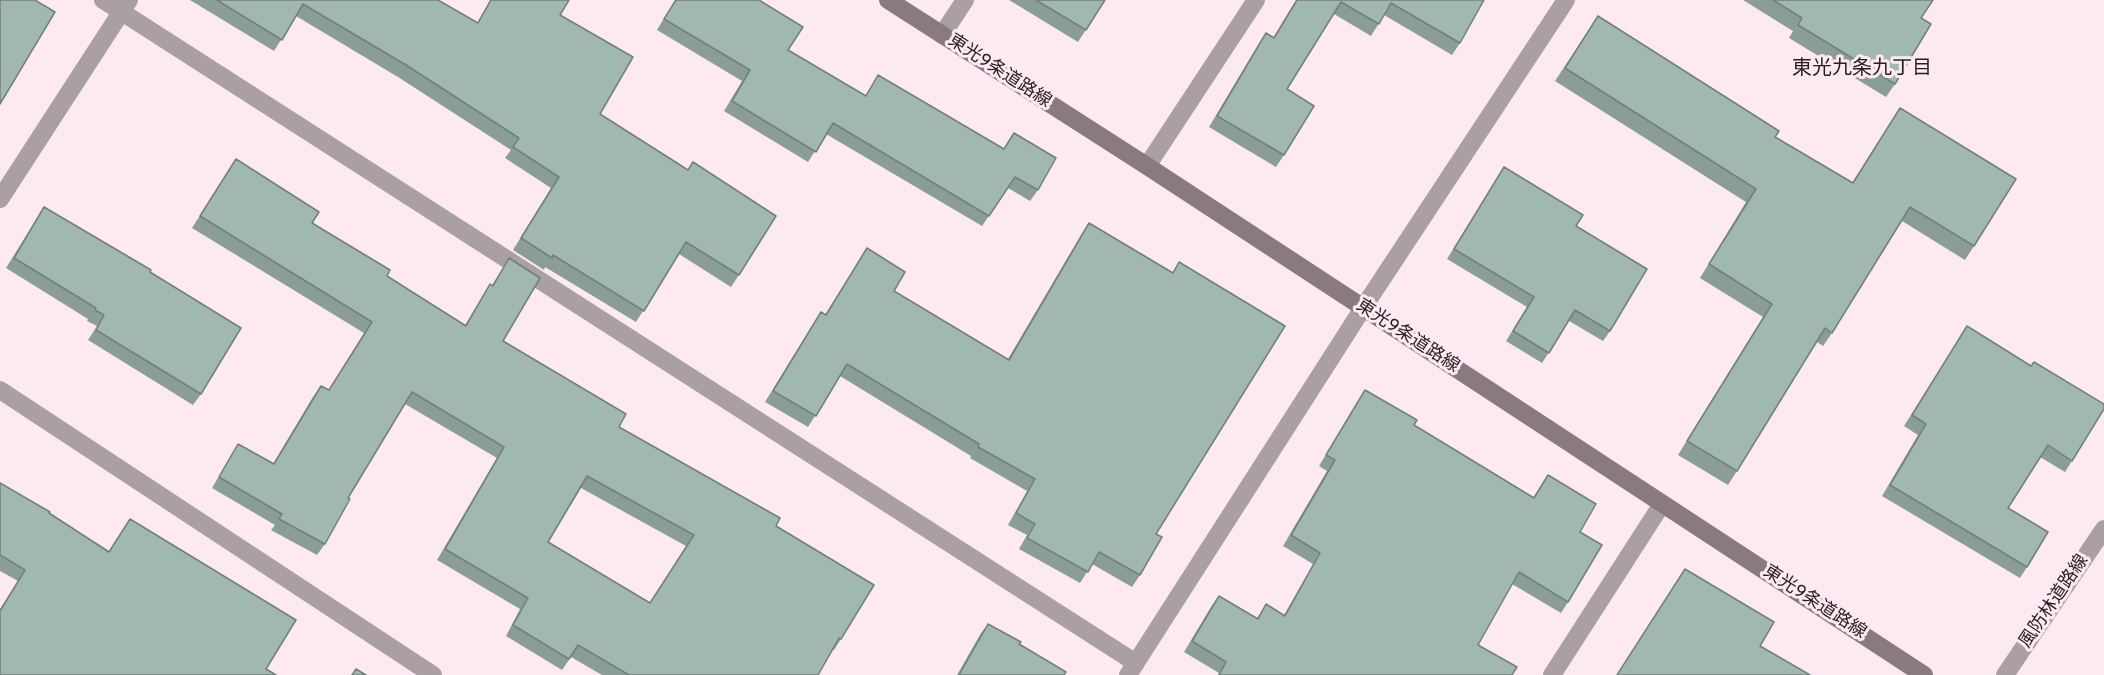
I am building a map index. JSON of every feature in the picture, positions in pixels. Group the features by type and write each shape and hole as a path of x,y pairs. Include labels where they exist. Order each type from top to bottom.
{"street":[{"path":"103,0 125,6 1132,669 1364,308 1566,0"},
{"name":"東光9条道路線","path":"888,0 1148,166 1924,675"},
{"path":"942,35 965,0"},
{"path":"1148,166 1256,0"},
{"path":"0,199 125,6"},
{"path":"0,390 433,675"},
{"path":"1552,675 1662,504"},
{"name":"風防林道路線","path":"2005,675 2104,529"}],"building":[{"path":"0,0 35,0 55,12 0,104"},
{"path":"217,0 438,0 478,23 491,0 569,0 560,15 633,57 600,114 688,170 693,162 776,216 739,275 686,242 644,311 521,238 559,177 513,147 519,138 406,65 303,4 282,40"},
{"path":"676,0 759,0 803,27 788,50 866,96 878,75 1004,149 1014,133 1056,158 1038,190 1015,177 989,216 833,123 816,152 732,101 750,70 664,19"},
{"path":"1036,0 1105,0 1086,30"},
{"path":"1297,0 1484,0 1460,43 1391,3 1379,24 1341,2 1287,89 1314,106 1284,155 1217,116 1266,33 1274,38"},
{"path":"1773,0 1933,0 1921,18 1931,24 1895,84 1798,25 1802,18"},
{"path":"1598,16 1779,131 1775,137 1853,183 1900,108 2016,179 1974,246 1910,207 1832,333 1825,328 1737,471 1687,441 1772,304 1709,264 1756,189 1565,68"},
{"path":"236,159 319,212 312,223 390,270 387,276 466,326 490,284 493,286 509,258 540,278 503,341 626,414 619,427 780,518 776,526 874,585 818,675 629,675 578,645 569,659 513,625 528,598 445,549 504,447 412,392 348,498 350,499 325,544 279,519 282,514 219,477 238,444 274,464 321,386 329,390 372,322 200,216","holes":["587,476 694,535 650,603 548,542"]},
{"path":"1504,167 1583,215 1576,226 1647,269 1610,331 1575,310 1549,353 1513,331 1534,297 1454,249"},
{"path":"44,207 151,270 150,272 241,328 201,394 96,330 104,315 14,258"},
{"path":"1089,223 1173,273 1179,262 1285,326 1156,534 1162,537 1140,575 1099,552 1088,572 1027,538 1035,524 1016,513 1035,479 978,447 979,444 847,364 816,416 773,391 821,312 826,315 867,248 905,272 894,291 1009,360"},
{"path":"1967,326 2031,366 2034,362 2104,404 2104,409 2072,461 2048,445 2008,508 2048,532 2027,567 1890,485 1926,424 1912,415"},
{"path":"1365,390 1417,420 1414,425 1534,498 1548,475 1596,504 1580,532 1602,545 1568,602 1519,572 1478,645 1517,667 1512,675 1219,675 1226,662 1192,641 1219,596 1258,619 1266,604 1285,616 1320,553 1291,535 1335,460 1326,455"},
{"path":"0,483 50,512 109,552 130,519 296,620 266,669 276,675 0,675 0,611 25,570 0,555"},
{"path":"1685,569 1774,622 1760,646 1810,675 1617,675"},
{"path":"988,624 1021,642 1019,644 1066,672 1064,675 959,675"},
{"path":"356,669 366,675 352,675"}],"district":[{"name":"東光九条九丁目","path":"1862,70"}]}
